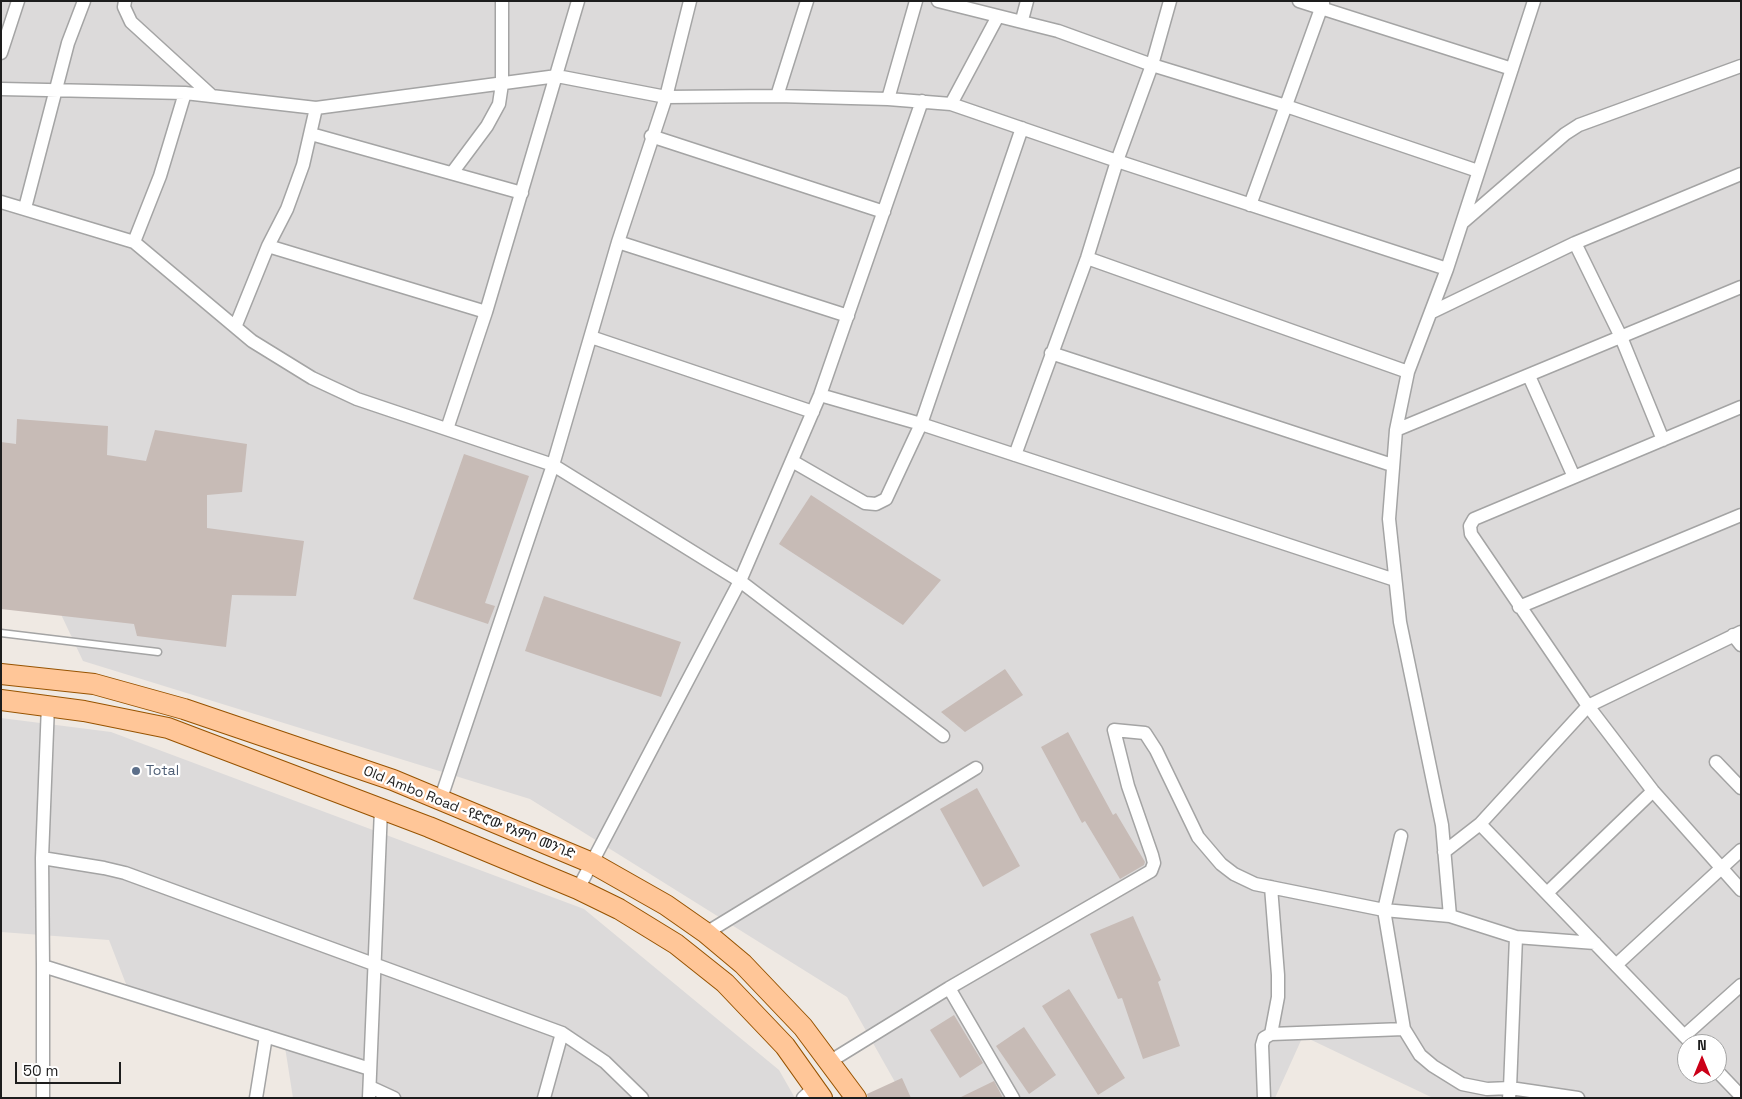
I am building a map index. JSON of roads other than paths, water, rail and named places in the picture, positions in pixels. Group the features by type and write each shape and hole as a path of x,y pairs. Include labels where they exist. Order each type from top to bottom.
{"main road":[{"name":"Old Ambo Road -የድሮው የአምቦ መንገድ","path":"1,674 94,684 202,715 441,798 592,863 666,905 706,933 743,964 803,1027 856,1098"},
{"name":"Old Ambo Road -የድሮው የአምቦ መንገድ","path":"1,700 48,705 168,728 381,809 578,889 647,924 676,944 725,983 785,1046 813,1094"}],"street":[{"path":"1,53 18,1"},
{"path":"25,208 68,43 84,1"},
{"path":"125,1 124,7 131,22 212,96"},
{"path":"452,173 487,126 499,104 502,84 502,1"},
{"path":"447,429 486,312 578,1"},
{"path":"441,798 553,465 618,242 651,136 666,97 690,1"},
{"path":"777,96 807,1"},
{"path":"888,99 916,1"},
{"path":"938,1 1022,20 1058,31 1152,65 1286,106 1478,171"},
{"path":"1022,20 1028,1"},
{"path":"1015,455 1050,354 1087,258 1117,161 1152,65 1170,1"},
{"path":"1299,1 1323,5 1512,69"},
{"path":"1450,916 1442,826 1400,622 1389,519 1392,465 1396,430 1408,372 1447,269 1534,1"},
{"path":"1250,205 1323,5"},
{"path":"951,104 998,16"},
{"path":"1462,222 1565,134 1579,126 1741,66"},
{"path":"1,89 185,92 316,108 556,76 666,97 777,96 888,99 951,104 1117,161 1447,269"},
{"path":"134,242 160,176 185,92"},
{"path":"578,889 740,581 820,395 922,101"},
{"path":"236,326 268,246 290,200 311,134 316,108"},
{"path":"792,461 865,504 876,504 886,499 921,424 1022,128"},
{"path":"311,134 522,193"},
{"path":"651,136 884,212"},
{"path":"1432,312 1575,242 1741,174"},
{"path":"1,202 134,242 252,341 312,378 357,399 553,465 740,581 944,736"},
{"path":"618,242 848,316"},
{"path":"1575,242 1621,338 1663,440"},
{"path":"268,246 486,312"},
{"path":"1087,258 1408,372"},
{"path":"1396,430 1741,288"},
{"path":"591,336 813,412"},
{"path":"1050,354 1392,465"},
{"path":"1529,376 1574,477"},
{"path":"820,395 921,424 1395,580"},
{"path":"1741,407 1474,519 1470,526 1471,534 1588,706 1653,791 1741,890"},
{"path":"1519,607 1741,515"},
{"path":"1444,852 1480,824 1588,706 1738,637"},
{"path":"43,1098 42,858 48,705"},
{"path":"829,1062 949,988 1151,871 1154,863 1152,855 1128,786 1114,730 1136,730 1145,733 1206,848 1234,874 1255,884 1384,910 1450,916 1516,937 1595,943"},
{"path":"1716,762 1741,788"},
{"path":"706,933 976,768"},
{"path":"1547,893 1653,791"},
{"path":"381,809 373,966 370,1092 394,1098"},
{"path":"1480,824 1682,1034"},
{"path":"1401,836 1384,910 1404,1029 1420,1055 1462,1084 1509,1093 1578,1098"},
{"path":"1616,965 1741,850"},
{"path":"42,858 104,868 124,874 373,966 562,1033 605,1062 642,1098"},
{"path":"1271,887 1278,975 1278,997 1271,1034"},
{"path":"1509,1093 1516,937"},
{"path":"43,966 370,1069"},
{"path":"1694,1034 1741,986"},
{"path":"949,988 1013,1098"},
{"path":"1264,1098 1262,1045 1264,1038 1271,1034 1404,1029"},
{"path":"544,1098 562,1033"},
{"path":"256,1098 266,1036"},
{"path":"1727,1081 1741,1096"}],"lane":[{"path":"1,633 158,652"}],"place":[{"name":"Total","path":"136,771"}]}
